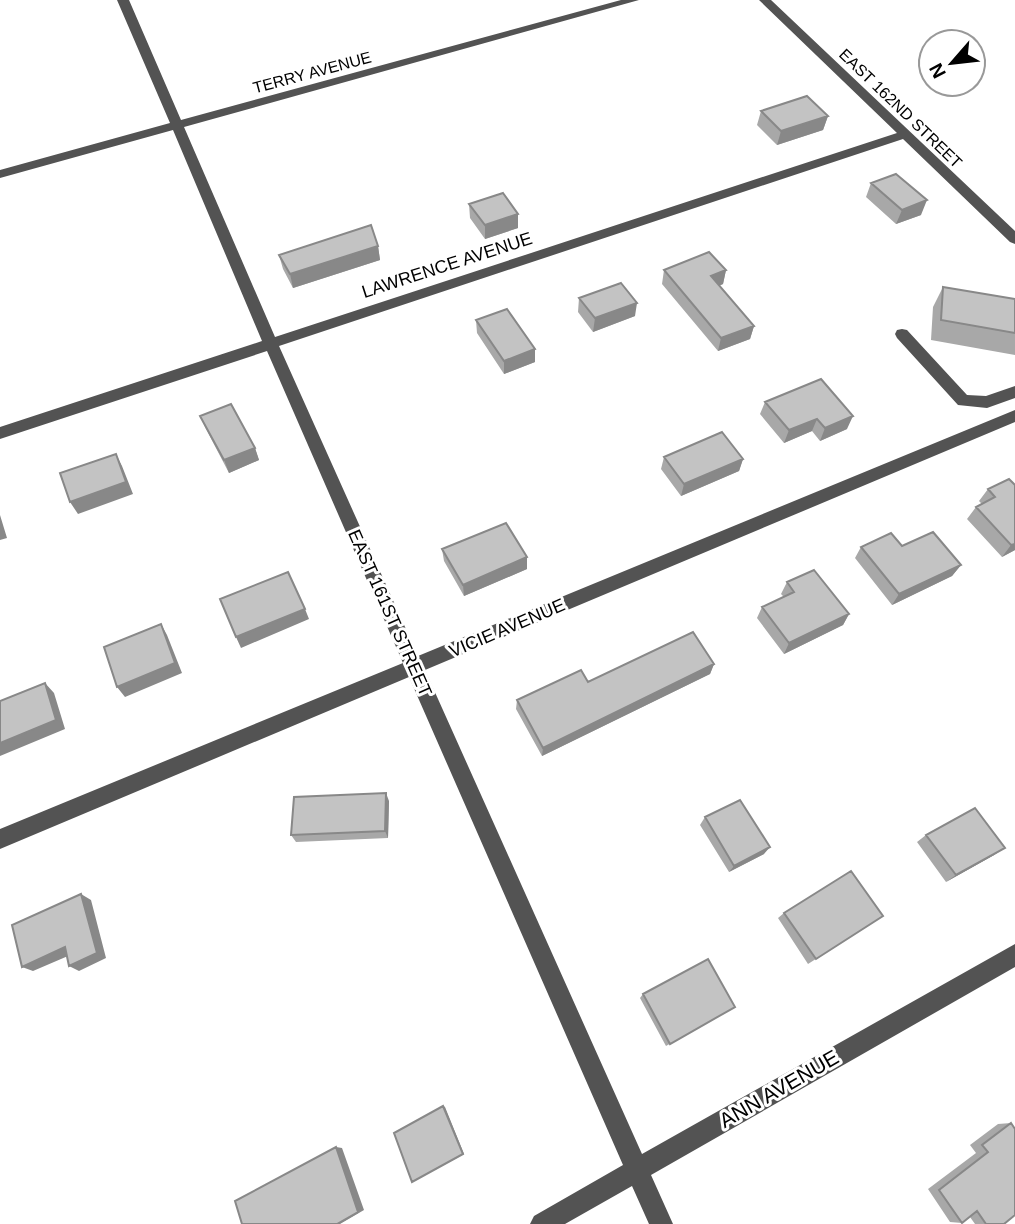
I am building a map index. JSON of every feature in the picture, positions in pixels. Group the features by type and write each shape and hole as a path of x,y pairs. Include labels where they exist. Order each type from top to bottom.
{"street":[{"name":"EAST 161ST STREET","path":"124,0 271,344 661,1224"},
{"name":"TERRY AVENUE","path":"0,173 633,0"},
{"name":"EAST 162ND STREET","path":"765,0 1015,239"},
{"name":"LAWRENCE AVENUE","path":"0,433 906,134"},
{"path":"902,334 963,401 987,402 1015,392"},
{"name":"VICIE AVENUE","path":"0,839 1015,416"},
{"name":"ANN AVENUE","path":"542,1224 1015,955"}],"building":[{"path":"807,96 828,116 781,131 761,111"},
{"path":"896,174 927,200 902,210 871,183"},
{"path":"503,193 518,214 485,225 469,204"},
{"path":"371,225 378,246 290,274 279,255"},
{"path":"709,252 726,270 711,276 754,326 721,338 664,270"},
{"path":"621,283 637,303 595,318 579,298"},
{"path":"943,287 1015,299 1015,333 941,320"},
{"path":"507,309 535,349 504,361 476,320"},
{"path":"821,379 853,416 825,428 817,419 789,430 765,402"},
{"path":"231,404 255,448 224,460 200,416"},
{"path":"722,432 743,459 684,484 664,457"},
{"path":"116,454 126,482 70,502 60,473"},
{"path":"1009,479 1015,485 1015,544 1011,545 976,507 995,497 988,489"},
{"path":"506,523 527,557 463,585 442,549"},
{"path":"933,532 961,565 899,594 861,547 891,533 902,546"},
{"path":"814,570 849,614 789,643 762,607 794,592 787,582"},
{"path":"288,572 305,609 236,637 220,599"},
{"path":"161,624 175,663 117,687 104,647"},
{"path":"693,632 714,664 543,748 517,700 581,670 588,682"},
{"path":"45,683 56,720 0,743 0,701"},
{"path":"386,793 385,831 291,835 294,797"},
{"path":"740,800 770,847 734,866 705,817"},
{"path":"975,808 1005,848 956,875 926,835"},
{"path":"851,871 883,916 816,959 784,913"},
{"path":"81,894 97,953 69,966 65,947 22,967 12,925"},
{"path":"708,959 735,1007 670,1044 643,994"},
{"path":"443,1106 463,1154 412,1182 394,1133"},
{"path":"1011,1123 1015,1129 1015,1215 1004,1224 986,1224 977,1211 962,1223 939,1190 988,1152 982,1145"},
{"path":"336,1147 358,1212 337,1224 242,1224 235,1201"}]}
